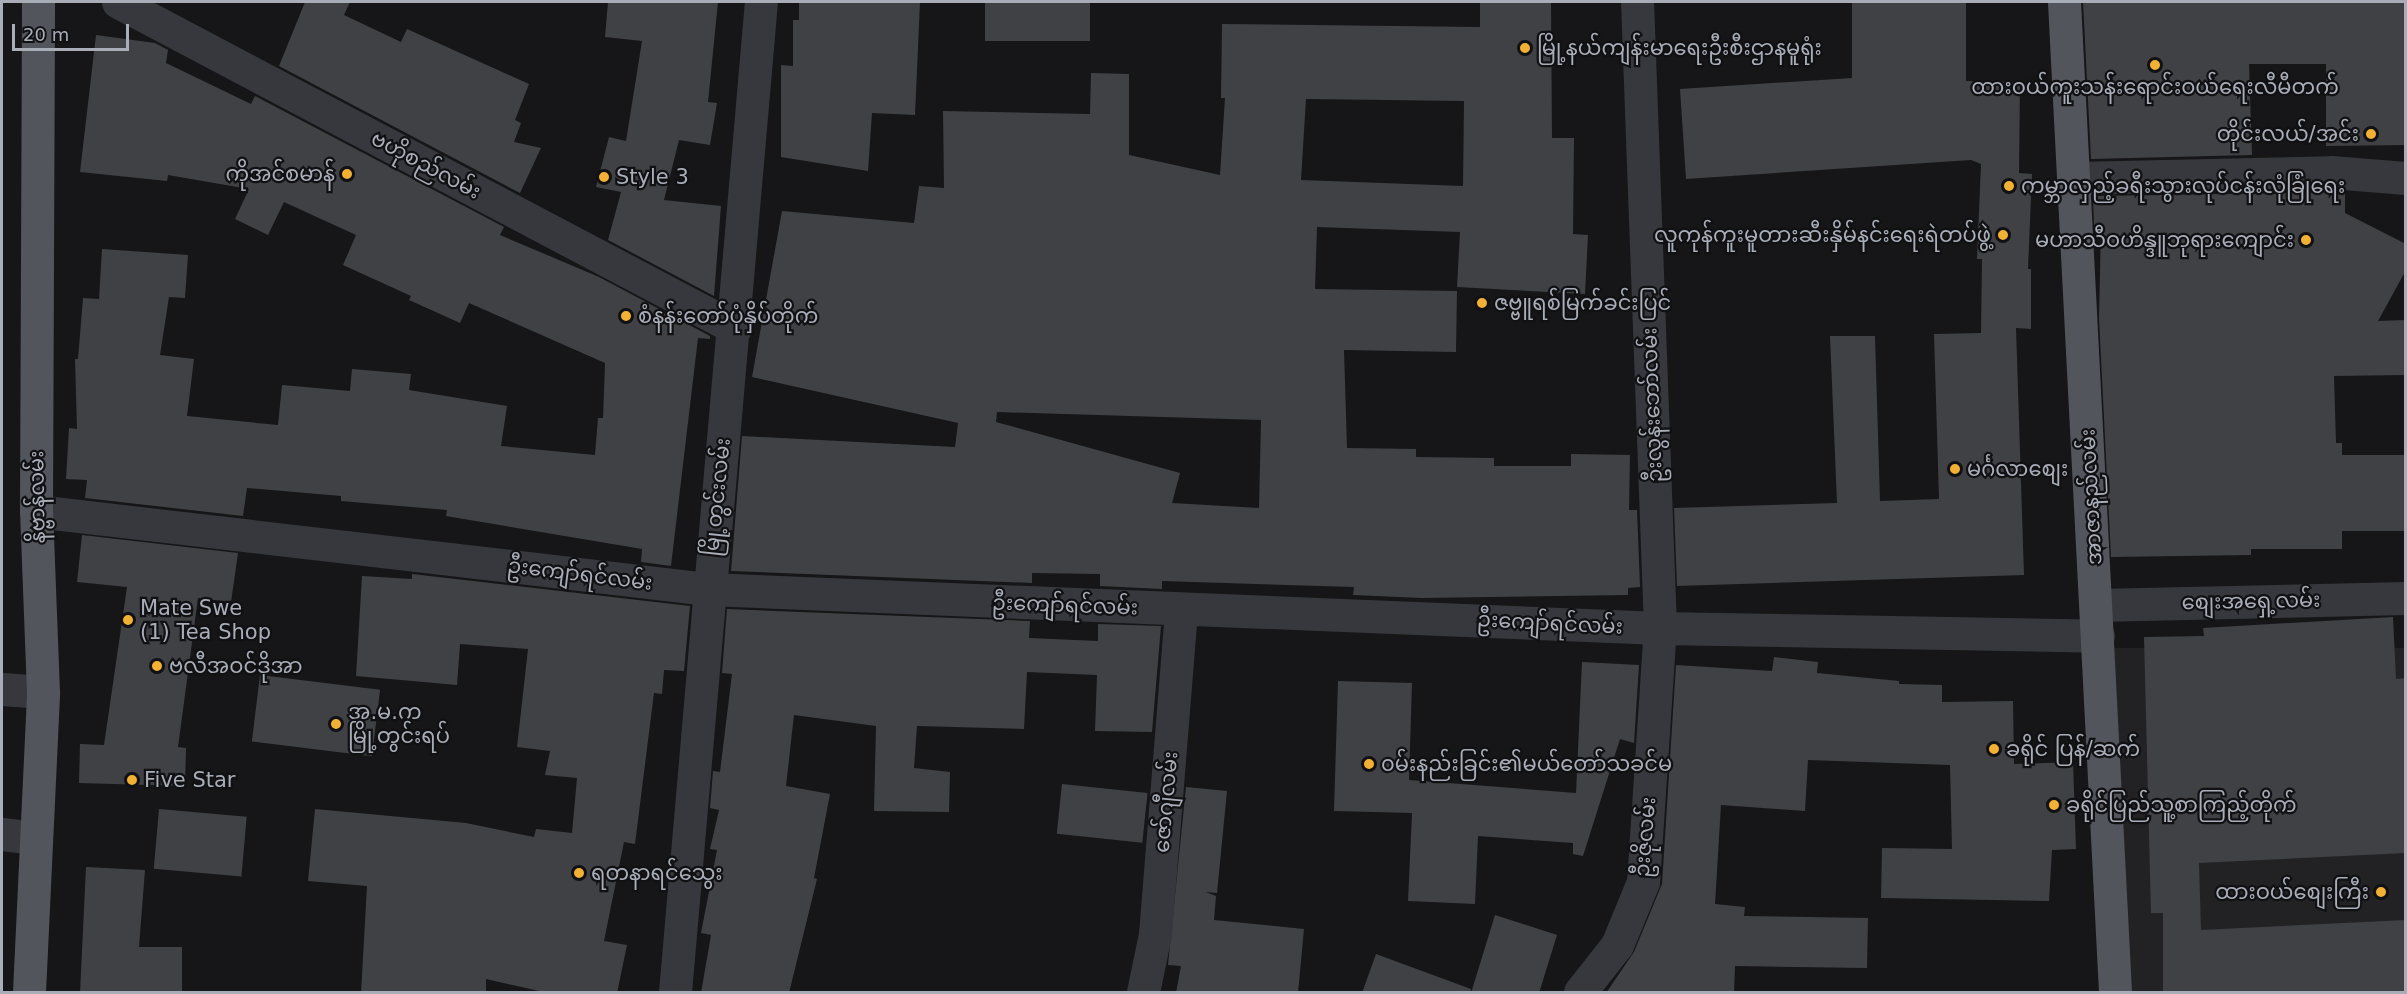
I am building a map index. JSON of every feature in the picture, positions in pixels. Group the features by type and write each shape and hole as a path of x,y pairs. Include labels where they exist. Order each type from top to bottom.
{"main road":[{"name":"နိဗ္ဗာန်လမ်း","path":"29,993 34,838 43,693 36,511 38,2"},
{"name":"အာဇာနည်လမ်း","path":"2064,2 2115,993"}],"street":[{"name":"ဗဟိုစည်လမ်း","path":"118,2 735,328"},
{"name":"မြို့တွင်းလမ်း","path":"675,993 708,589 735,328 761,2"},
{"name":"ဦးလွန်းဘော်လမ်း","path":"1637,2 1660,628"},
{"path":"2074,178 2331,171 2406,178"},
{"name":"ဦးကျော်ရင်လမ်း","path":"36,511 708,589 1660,628 2097,620"},
{"name":"စျေးအရှေ့လမ်း","path":"2097,620 2406,598"},
{"name":"ဇော်ဂျီလမ်း","path":"1143,993 1155,934 1181,610"},
{"name":"ဦးဇိုလမ်း","path":"1580,993 1617,945 1643,882 1660,628"},
{"path":"2,689 43,693"},
{"path":"2,834 34,838"}],"shaded area":[{"path":"2111,648 2405,648 2405,992 2111,992"}],"building":[{"path":"305,2 350,2 344,15 401,42 407,29 529,84 515,120 521,123 514,142 541,148 520,193 279,66"},
{"path":"608,2 718,2 708,102 717,103 710,145 679,140 664,200 721,206 714,296 608,240 621,192 596,187 609,137 626,141 642,41 605,37"},
{"path":"799,2 920,2 915,115 872,113 868,171 781,157 781,65 793,66 793,20 799,20"},
{"path":"985,2 1090,2 1090,41 985,41"},
{"path":"1480,2 1551,2 1552,138 1574,138 1573,234 1588,235 1585,294 1457,287 1460,232 1317,227 1315,289 1457,291 1456,352 1344,350 1347,448 1416,449 1416,457 1494,458 1494,466 1571,466 1571,454 1630,455 1629,510 1637,510 1640,587 1628,588 1628,595 1422,598 1353,595 1354,587 1162,581 1162,589 1100,586 1100,574 1032,573 1032,583 731,571 742,436 955,447 958,423 752,377 782,211 914,223 919,186 944,188 943,111 1090,114 1091,73 1129,74 1129,155 1220,175 1225,98 1221,98 1222,24 1480,27","holes":["1306,99 1464,101 1463,186 1301,180","997,412 1261,420 1259,508 1172,503 1180,473 996,422"]},
{"path":"1852,2 1966,2 1966,81 2020,82 2019,173 2032,174 2028,269 2031,269 2031,329 2016,328 2024,575 1677,586 1674,508 1837,503 1830,336 1875,336 1880,501 1939,499 1934,334 1981,333 1982,259 1977,259 1981,164 1971,160 1686,179 1680,89 1852,78"},
{"path":"2083,2 2406,2 2406,145 2326,146 2326,64 2249,64 2252,155 2091,159"},
{"path":"96,35 155,43 168,50 166,63 251,104 255,96 504,227 500,235 599,277 710,336 710,339 698,338 671,566 641,562 642,549 446,516 447,510 341,501 341,496 247,488 243,516 85,498 87,480 66,479 69,428 77,429 75,359 78,359 83,298 99,299 102,249 188,255 185,298 169,297 160,355 194,359 187,416 278,425 282,385 350,391 352,369 411,374 409,390 507,406 501,446 595,455 598,418 603,418 605,363 469,303 460,323 409,300 411,296 343,265 356,235 284,202 268,235 235,219 249,189 168,175 167,181 80,172"},
{"path":"2345,192 2345,213 2406,244 2406,270 2378,321 2406,320 2406,375 2334,376 2336,443 2342,443 2342,455 2406,455 2406,531 2342,531 2342,549 2251,549 2251,555 2111,557 2099,318 2101,226 2094,226 2093,196"},
{"path":"82,535 238,553 231,602 198,598 178,747 186,748 185,786 79,783 80,744 104,745 127,587 77,582"},
{"path":"412,574 690,606 684,671 664,670 662,694 654,693 635,844 624,842 604,941 627,945 617,993 548,993 486,979 486,993 361,993 367,886 308,881 315,809 466,823 534,837 536,829 572,833 577,778 545,775 550,751 517,747 528,649 460,644 457,685 356,676 362,576 412,579"},
{"path":"727,609 1030,621 1029,638 1098,641 1098,624 1161,626 1152,732 1095,731 1097,675 1027,672 1024,729 917,726 914,768 950,772 949,812 874,811 876,726 794,715 786,786 830,794 814,878 817,879 789,993 701,993 711,935 701,933 717,850 710,849 719,810 710,808 713,771 720,772 732,674 722,673"},
{"path":"2393,617 2396,679 2406,678 2406,853 2199,863 2201,930 2406,920 2406,993 2163,993 2163,913 2151,913 2144,637 2204,636 2203,628"},
{"path":"1774,657 1818,662 1817,673 1899,681 1899,684 1942,685 1942,702 2013,701 2014,764 2073,762 2076,849 2052,850 2049,901 1881,898 1882,848 1952,849 1950,765 1808,760 1805,811 1721,805 1715,904 1745,907 1744,916 1868,918 1867,968 1735,966 1734,993 1606,993 1634,952 1662,884 1676,665 1772,671"},
{"path":"1582,662 1639,665 1634,743 1620,739 1583,856 1573,854 1573,843 1478,836 1475,904 1408,901 1412,813 1334,811 1338,681 1412,683 1409,780 1576,793"},
{"path":"260,675 380,690 372,756 252,742"},
{"path":"1062,784 1148,793 1142,843 1057,834"},
{"path":"1186,787 1227,791 1217,893 1206,892 1216,896 1214,920 1304,929 1298,993 1176,993 1181,966 1168,965"},
{"path":"159,809 247,817 241,876 154,869"},
{"path":"86,867 145,870 139,947 182,947 182,993 80,993"},
{"path":"1495,915 1557,935 1539,993 1471,993"},
{"path":"1376,954 1471,989 1470,993 1362,993"}],"place":[{"name":"မြို့နယ်ကျန်းမာရေးဦးစီးဌာနမူရုံး","path":"1525,48"},
{"name":"ထားဝယ်ကူးသန်းရောင်းဝယ်ရေးလီမီတက်","path":"2155,65"},
{"name":"တိုင်းလယ်/အင်း","path":"2371,134"},
{"name":"ကိုအင်စမာန်","path":"347,174"},
{"name":"Style 3","path":"604,177"},
{"name":"ကမ္ဘာလှည့်ခရီးသွားလုပ်ငန်းလုံခြုံရေး","path":"2009,186"},
{"name":"လူကုန်ကူးမူတားဆီးနှိမ်နင်းရေးရဲတပ်ဖွဲ့","path":"2003,235"},
{"name":"မဟာသီဝဟိန္ဒူဘုရားကျောင်း","path":"2306,240"},
{"name":"ဇဗ္ဗူရစ်မြက်ခင်းပြင်","path":"1482,303"},
{"name":"စံနန်းတော်ပုံနှိပ်တိုက်","path":"626,316"},
{"name":"မင်္ဂလာစျေး","path":"1955,469"},
{"name":"Mate Swe (1) Tea Shop","path":"128,620"},
{"name":"ဗလီအဝင်ဒိုအာ","path":"157,666"},
{"name":"အ.မ.က မြို့တွင်းရပ်","path":"336,724"},
{"name":"ခရိုင် ပြန်/ဆက်","path":"1994,749"},
{"name":"၀မ်းနည်းခြင်း၏မယ်တော်သခင်မ","path":"1369,764"},
{"name":"Five Star","path":"132,780"},
{"name":"ခရိုင်ပြည်သူ့စာကြည့်တိုက်","path":"2054,805"},
{"name":"ရတနာရင်သွေး","path":"579,873"},
{"name":"ထားဝယ်စျေးကြီး","path":"2381,892"}]}
